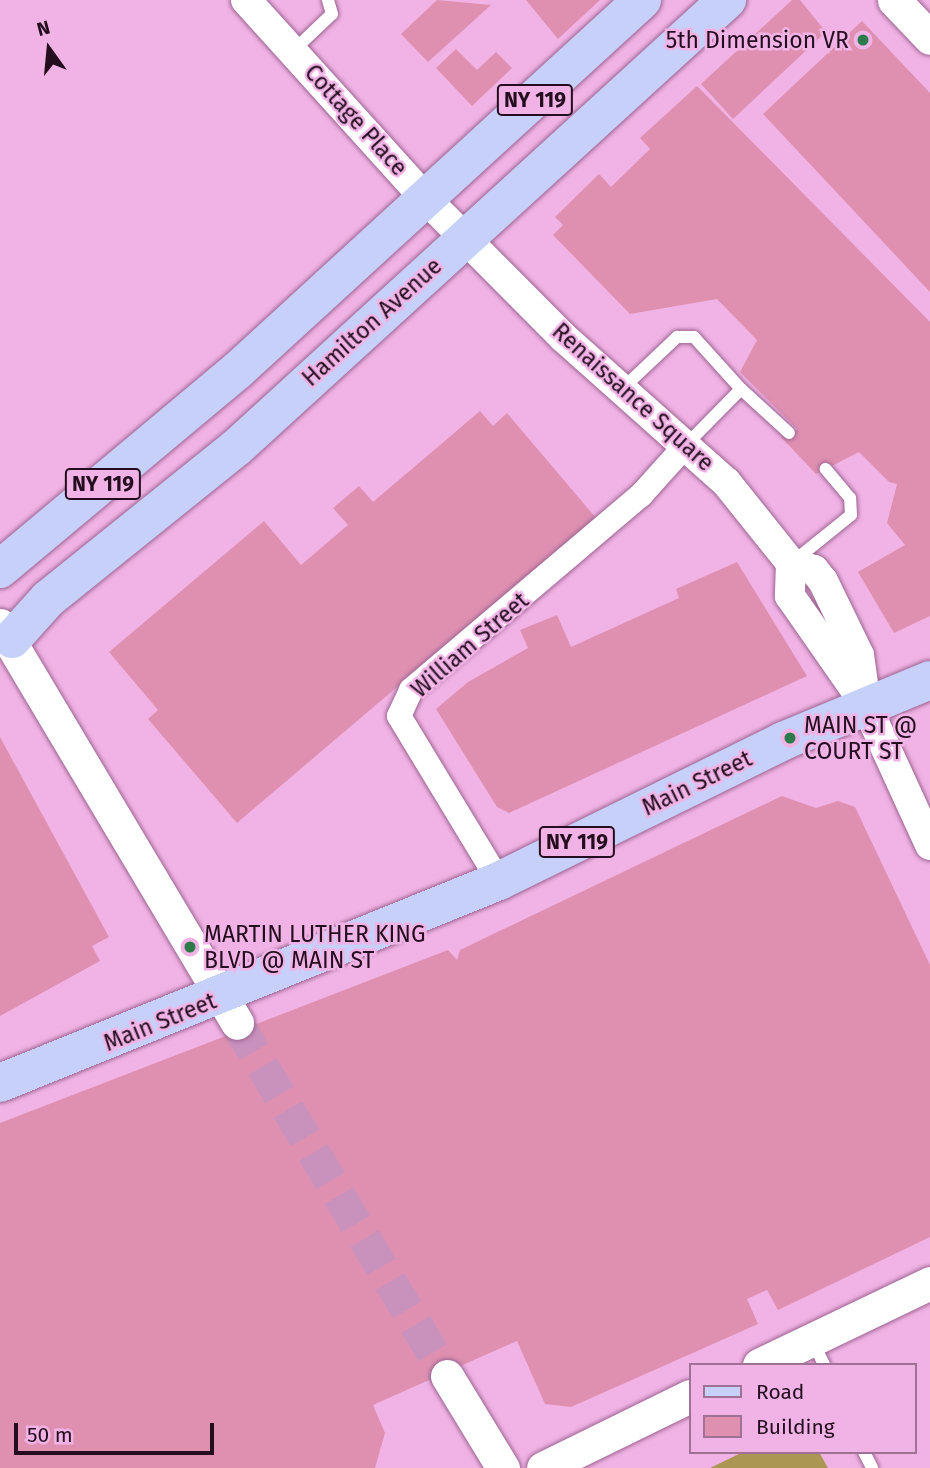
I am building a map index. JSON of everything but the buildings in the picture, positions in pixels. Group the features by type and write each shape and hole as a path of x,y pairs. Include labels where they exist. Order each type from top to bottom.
{"main road":[{"name":"NY 119","path":"0,569 206,398 427,200 642,0"},
{"name":"Hamilton Avenue","path":"6,632 236,448 727,0"},
{"path":"894,0 930,38"},
{"path":"6,632 229,1010"},
{"name":"Main Street","path":"0,1083 229,1010 866,705 930,680"},
{"path":"769,1363 818,1353 930,1283"},
{"path":"447,1376 503,1468"},
{"path":"543,1468 688,1397"}],"street":[{"name":"Cottage Place","path":"246,0 427,200 467,238"},
{"name":"Renaissance Square","path":"467,238 622,389 741,498 791,563"},
{"name":"William Street","path":"499,881 401,725 411,690 436,673 641,495 685,445"},
{"path":"791,563 790,596 866,705 930,845"}],"lane":[{"path":"294,50 332,14 328,0"},
{"path":"622,389 677,337 694,337 741,389 789,433"},
{"path":"685,445 741,389"},
{"path":"791,563 851,515 850,498 826,469"}],"shaded area":[{"path":"739,1454 820,1454 828,1468 710,1468"}],"tunnel":[{"path":"237,1023 447,1376"}],"place":[{"name":"5th Dimension VR","path":"863,40"},
{"name":"MAIN ST @ COURT ST","path":"790,738"},
{"name":"MARTIN LUTHER KING BLVD @ MAIN ST","path":"190,947"}]}
